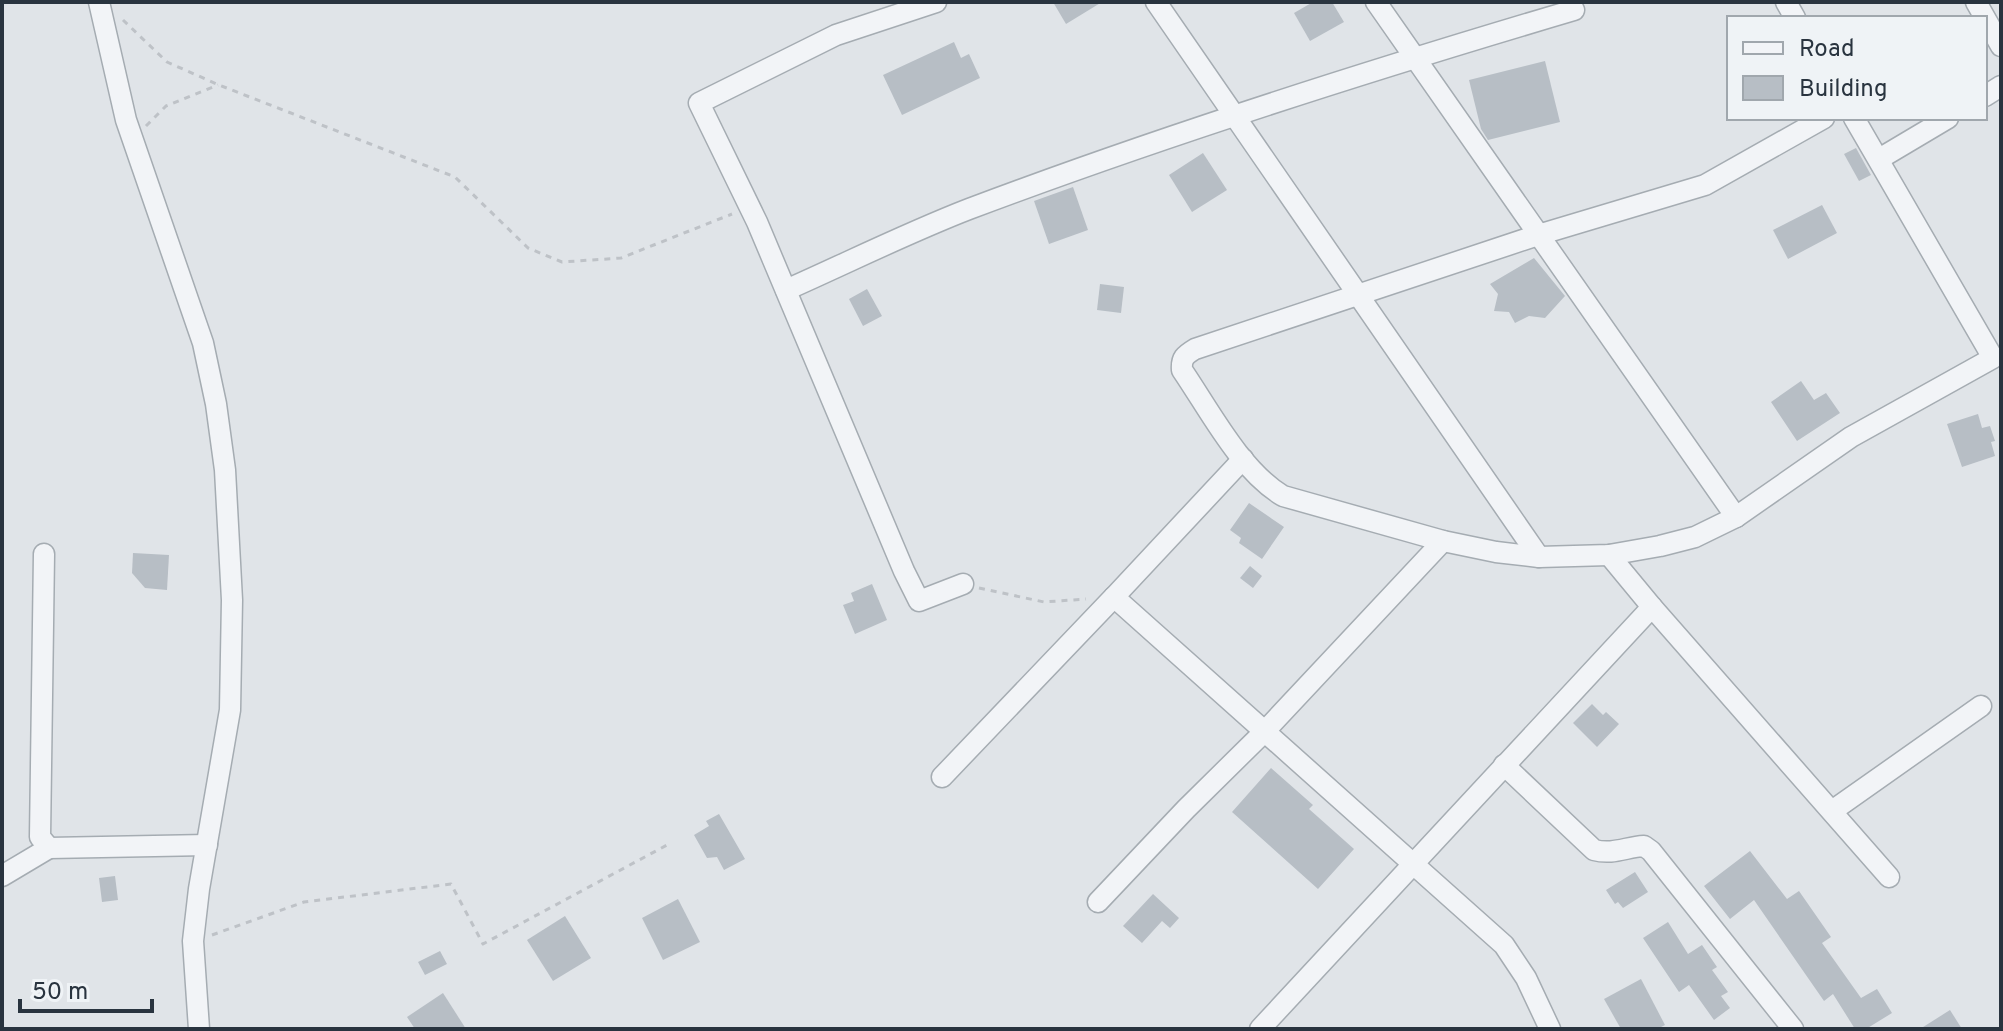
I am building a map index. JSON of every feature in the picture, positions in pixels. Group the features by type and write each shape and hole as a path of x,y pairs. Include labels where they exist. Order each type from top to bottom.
{"street":[{"path":"936,2 836,35 699,103 757,222 919,601 963,584"},
{"path":"1156,2 1539,557"},
{"path":"1376,2 1736,517"},
{"path":"107,7 114,75 132,141 203,343 225,470 232,600 230,710 193,941 199,1029"},
{"path":"786,290 967,210 1234,116 1574,10"},
{"path":"1987,21 2001,46"},
{"path":"1820,120 1705,185 1356,294 1186,354 1182,370 1243,459 1267,486 1283,496 1443,541 1539,557 1609,555 1695,537 1736,517 1851,437 1997,356 1855,120"},
{"path":"1879,159 1945,120"},
{"path":"942,777 1243,459"},
{"path":"1098,902 1265,731 1443,541"},
{"path":"44,554 40,837 49,848"},
{"path":"1609,555 1889,877"},
{"path":"1114,597 1504,945 1526,978 1544,1026"},
{"path":"1260,1029 1652,607"},
{"path":"1832,811 1981,706"},
{"path":"1504,765 1594,850 1620,852 1644,846 1651,851 1793,1029"},
{"path":"2,876 49,848 207,845"}],"path":[{"path":"107,7 167,62 455,177 528,248 562,262 621,258 736,212 757,222"},
{"path":"132,141 166,106 219,85"},
{"path":"963,584 1044,602 1114,597"},
{"path":"193,941 304,902 451,884 483,944 667,845"}],"building":[{"path":"1053,2 1102,2 1066,24"},
{"path":"1313,2 1332,2 1344,22 1310,41 1294,13"},
{"path":"954,42 961,58 969,54 980,78 902,115 883,75"},
{"path":"1545,61 1560,122 1488,140 1481,129 1469,80"},
{"path":"1856,148 1871,175 1859,181 1844,154"},
{"path":"1203,153 1227,190 1192,212 1169,175"},
{"path":"1073,187 1088,230 1049,244 1034,201"},
{"path":"1822,205 1837,233 1788,259 1773,230"},
{"path":"1534,258 1565,296 1545,318 1529,316 1515,323 1509,312 1494,311 1498,294 1490,284"},
{"path":"1100,284 1124,287 1121,313 1097,310"},
{"path":"867,289 882,316 863,326 849,299"},
{"path":"1801,381 1814,400 1826,393 1840,413 1797,441 1771,402"},
{"path":"1978,414 1982,428 1990,426 1995,441 1991,442 1995,456 1962,467 1947,424"},
{"path":"1249,503 1284,527 1262,559 1239,543 1241,538 1230,530"},
{"path":"133,553 169,555 167,590 145,588 132,573"},
{"path":"1250,566 1262,576 1253,588 1240,578"},
{"path":"872,584 887,620 855,634 843,605 854,601 851,593"},
{"path":"1592,704 1619,724 1597,747 1573,723"},
{"path":"1271,768 1313,805 1309,809 1354,849 1318,889 1232,812"},
{"path":"719,814 745,859 724,870 717,857 707,858 694,835 709,826 706,821"},
{"path":"1750,851 1787,899 1799,891 1831,937 1822,943 1861,998 1877,989 1892,1013 1866,1029 1855,1029 1833,994 1824,1001 1754,900 1730,919 1704,886"},
{"path":"1635,872 1648,892 1623,908 1618,902 1615,904 1606,890"},
{"path":"115,876 118,900 102,902 99,878"},
{"path":"1153,894 1179,918 1170,928 1162,921 1142,943 1123,926"},
{"path":"678,899 700,942 663,960 642,918"},
{"path":"565,916 591,958 553,981 527,940"},
{"path":"1668,922 1688,954 1702,945 1717,967 1712,970 1728,992 1721,996 1730,1008 1714,1020 1689,985 1679,992 1643,938"},
{"path":"440,951 447,964 425,975 418,962"},
{"path":"1641,979 1665,1025 1657,1029 1621,1029 1604,999"},
{"path":"443,993 466,1029 415,1029 407,1017"},
{"path":"1950,1010 1962,1029 1920,1029"}]}
